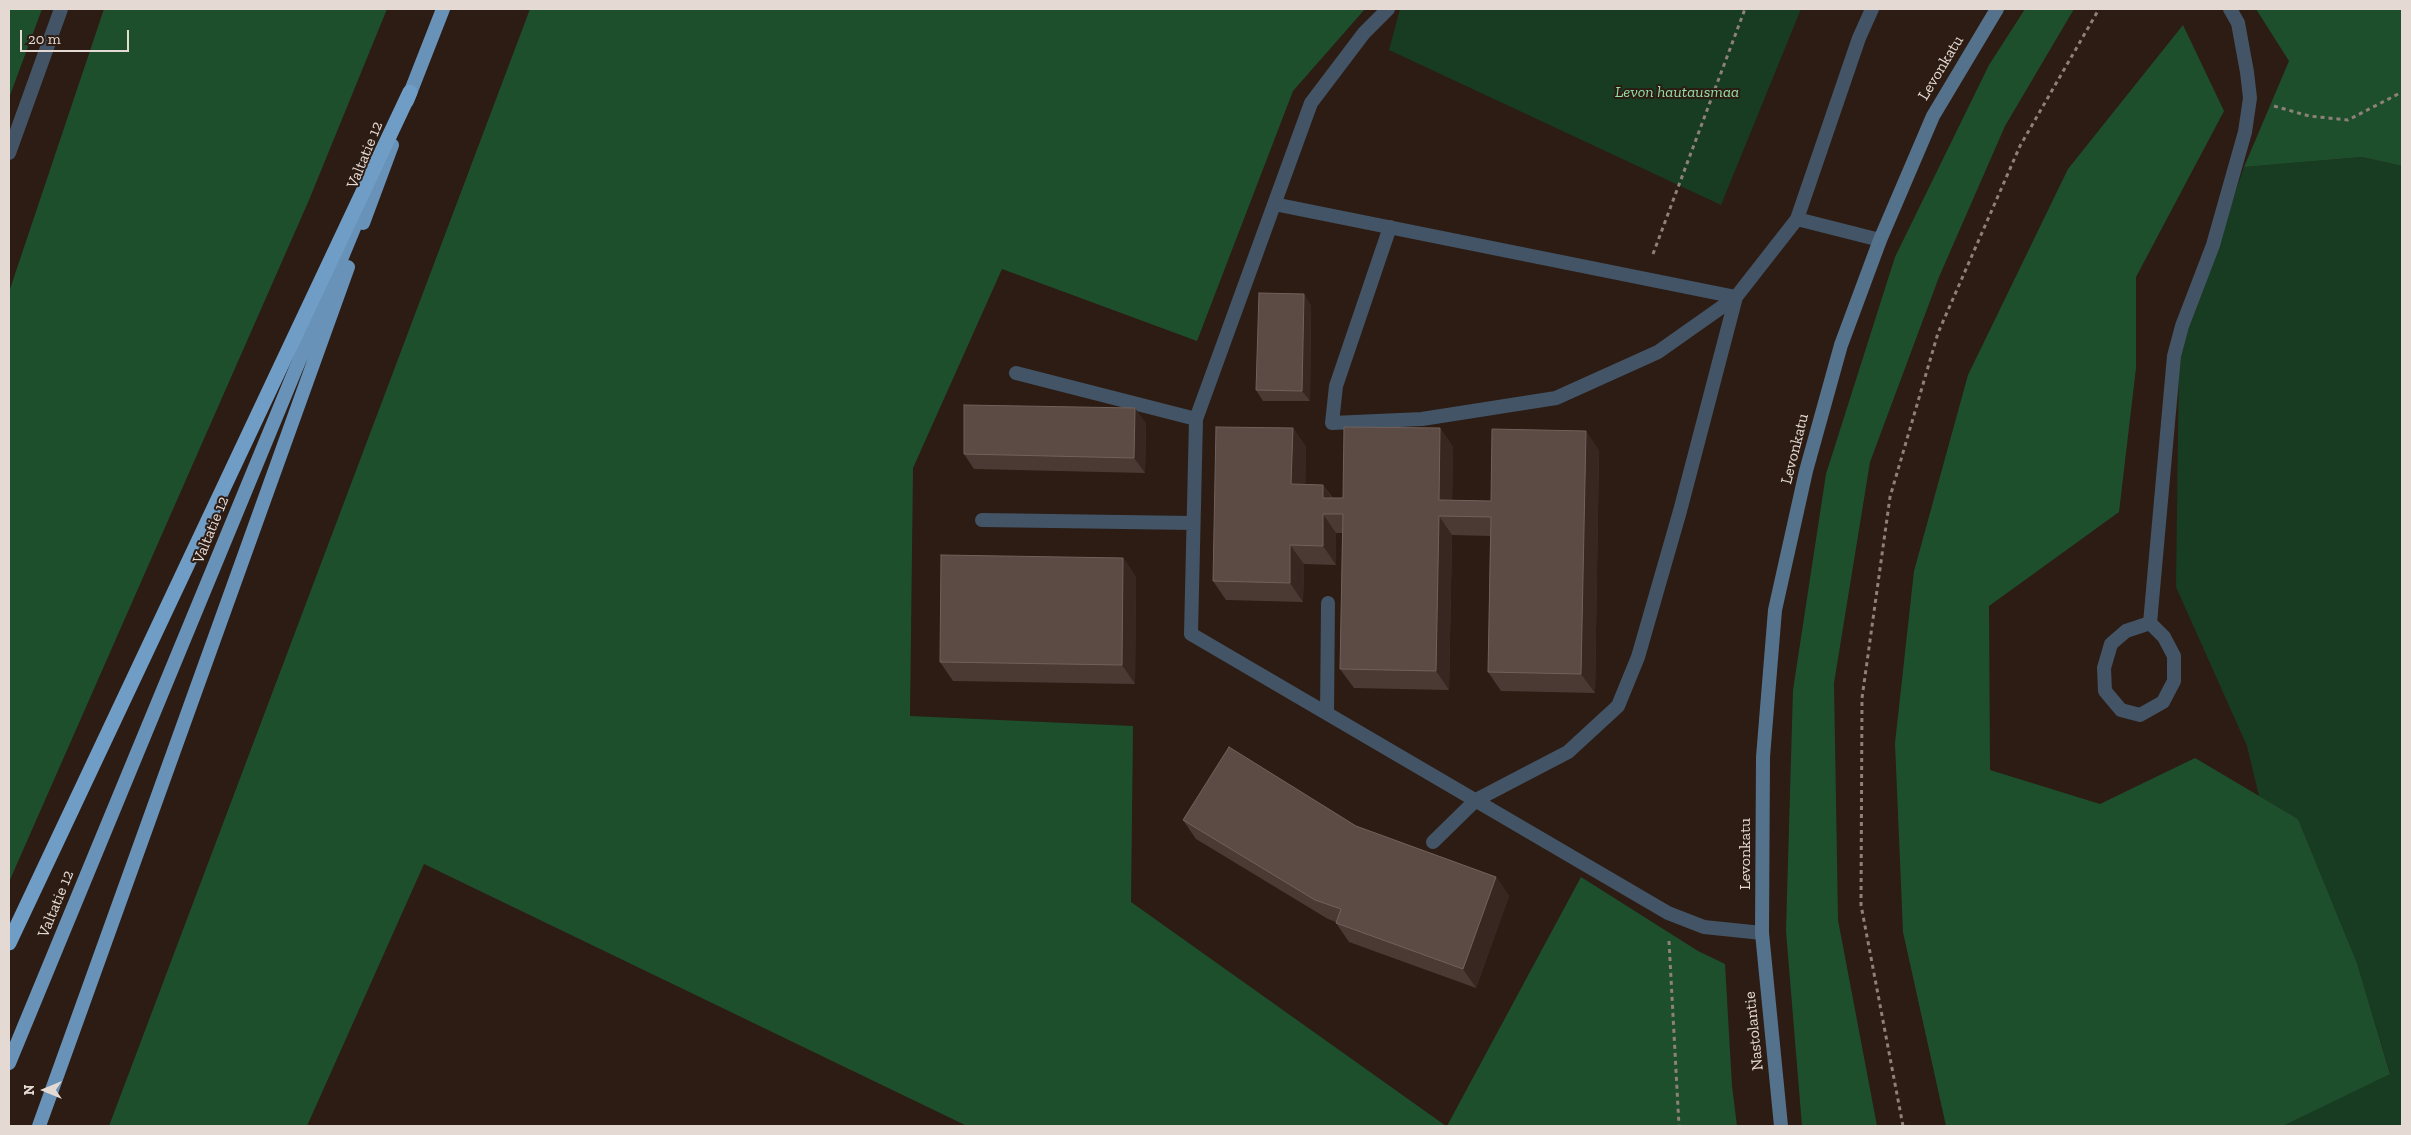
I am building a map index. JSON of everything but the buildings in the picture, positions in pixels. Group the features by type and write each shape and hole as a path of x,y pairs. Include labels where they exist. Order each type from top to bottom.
{"highway":[{"name":"Valtatie 12","path":"9,1063 443,9"},
{"path":"9,943 410,92"},
{"path":"39,1126 410,92"}],"main road":[{"name":"Levonkatu","path":"1762,933 1763,757 1775,610 1806,471 1840,345 1880,240 1933,116 1997,9"},
{"name":"Nastolantie","path":"1762,933 1781,1126"}],"street":[{"path":"9,153 61,9"},
{"path":"1388,9 1364,33 1311,103 1196,419 1191,634 1668,913 1704,927 1762,933"},
{"path":"1390,227 1336,386 1332,422 1422,419 1556,398 1658,352 1736,297 1797,219 1859,38 1872,9"},
{"path":"2150,624 2174,356 2182,326 2213,245 2245,132 2250,98 2238,23 2230,9"},
{"path":"1274,204 1736,297"},
{"path":"1797,219 1880,240"},
{"path":"1433,842 1476,800 1568,752 1618,706 1638,657 1680,511 1736,297"},
{"path":"1016,373 1196,419"},
{"path":"982,520 1193,523"},
{"path":"1327,713 1328,603"},
{"path":"2150,624 2164,637 2174,656 2174,681 2163,702 2140,716 2121,710 2105,691 2104,668 2111,644 2126,632 2150,624"}],"path":[{"path":"1644,278 1745,9"},
{"path":"1903,1126 1861,905 1862,698 1890,497 1938,333 2020,146 2099,9"},
{"path":"2250,98 2309,116 2348,120 2402,92"},
{"path":"1668,913 1673,1042 1680,1126"}],"green space":[{"path":"9,9 42,9 9,98"},
{"path":"104,9 387,9 309,200 9,882 9,292"},
{"path":"530,9 1365,9 1293,91 1197,341 1002,269 913,468 910,716 1133,726 1131,902 1446,1126 967,1126 424,864 307,1126 109,1126"},
{"name":"Levon hautausmaa","path":"1400,9 1801,9 1721,205 1389,50"},
{"path":"2025,9 2074,9 2005,126 1939,277 1870,462 1834,683 1838,920 1877,1126 1802,1126 1786,931 1793,690 1826,474 1895,257 1989,65"},
{"path":"2256,9 2402,9 2402,166 2362,157 2244,167 2289,61"},
{"path":"2183,25 2224,111 2136,277 2136,368 2119,512 1989,606 1990,770 2100,804 2195,758 2298,819 2357,963 2390,1074 2283,1126 1946,1126 1903,932 1895,743 1914,571 1968,375 2068,169"},
{"path":"2362,157 2402,166 2402,1126 2283,1126 2390,1073 2357,963 2298,819 2259,796 2247,746 2176,587 2179,354 2244,167"},
{"path":"1581,877 1698,951 1725,964 1732,1086 1737,1126 1447,1126"}]}
